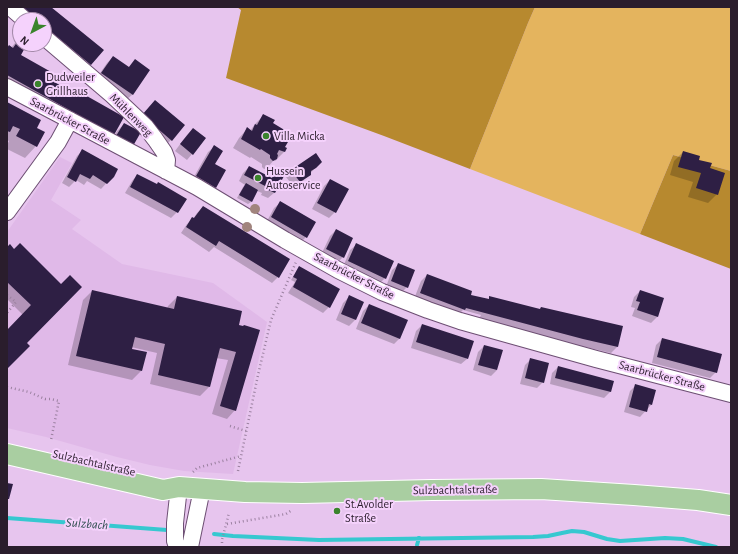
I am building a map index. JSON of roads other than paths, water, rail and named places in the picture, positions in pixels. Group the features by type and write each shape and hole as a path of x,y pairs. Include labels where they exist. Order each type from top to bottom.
{"main road":[{"name":"Sulzbachtalstraße","path":"7,442 171,483 202,489 245,492 302,493 425,490 541,490 642,495 698,500 731,506"},
{"name":"Sulzbachtalstraße","path":"7,454 163,490 171,483"}],"street":[{"name":"Mühlenweg","path":"52,43 145,126 164,152 167,160 166,171"},
{"name":"Saarbrücker Straße","path":"7,87 166,171 338,270 382,292 460,321 596,359 731,394"},
{"path":"7,212 12,193 58,142 70,120"},
{"path":"171,483 175,523 175,541 177,547"},
{"path":"190,547 202,489"}],"waterway":[{"name":"Sulzbach","path":"7,518 167,530"},
{"name":"Sulzbach","path":"214,534 319,540 533,537 548,536 572,531 584,532 607,539 620,541 665,538 683,539 716,547"},
{"name":"Sulzbach","path":"417,545 419,538"}],"place":[{"name":"Dudweiler Grillhaus","path":"38,84"},
{"name":"Villa Micka","path":"266,136"},
{"name":"Hussein Autoservice","path":"258,178"},
{"name":"St.Avolder Straße","path":"337,511"}]}
